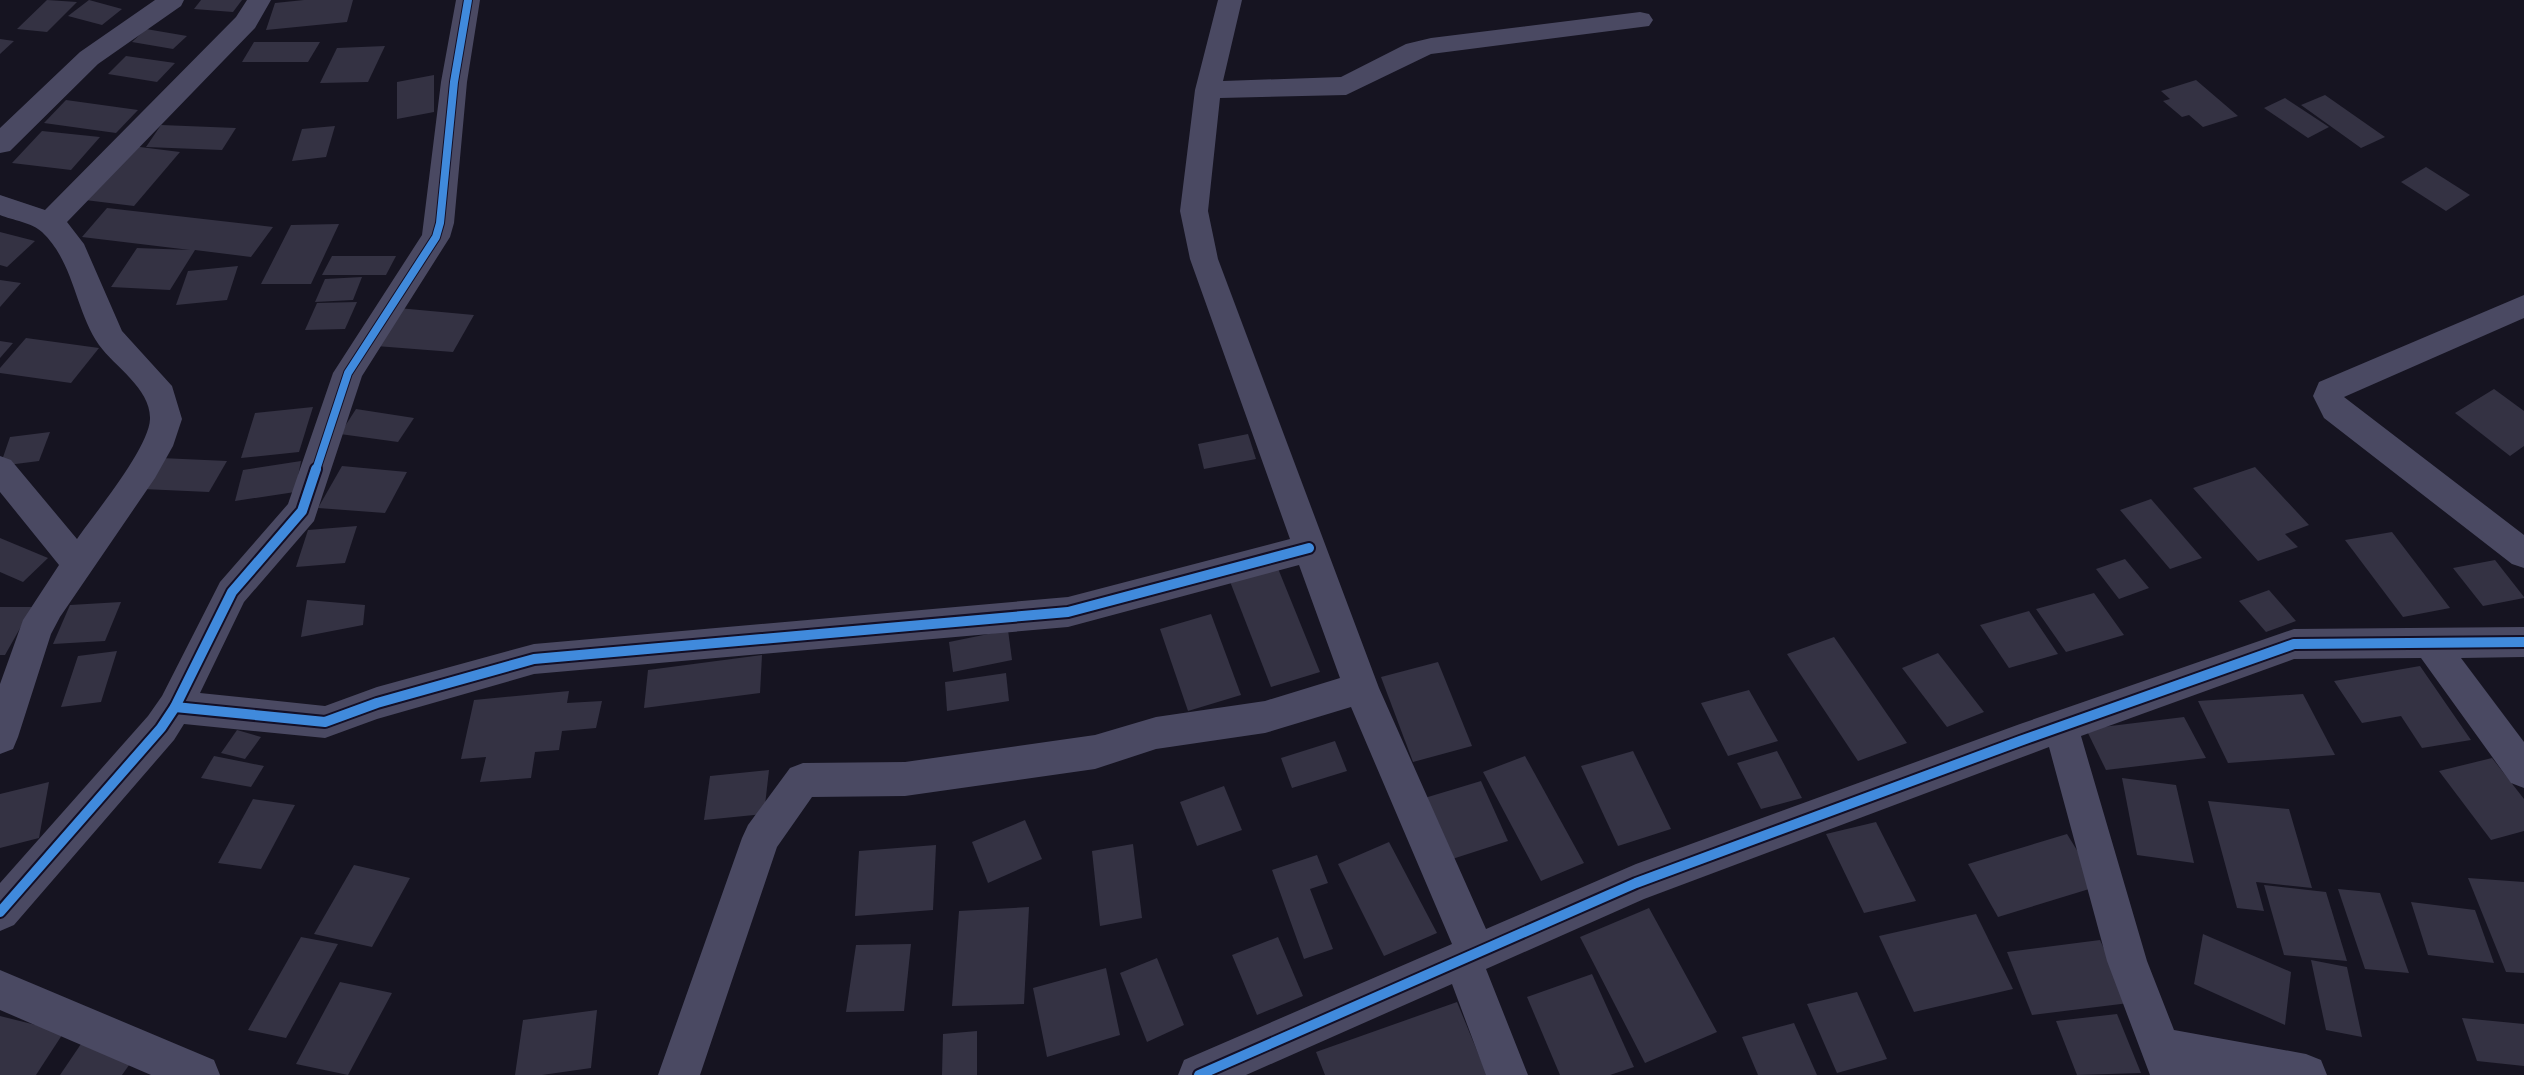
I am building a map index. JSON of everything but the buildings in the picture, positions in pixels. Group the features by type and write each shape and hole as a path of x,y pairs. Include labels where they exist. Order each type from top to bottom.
{"street":[{"path":"0,144 89,58 172,0"},
{"path":"51,222 246,22 259,0"},
{"path":"0,912 161,728 175,707 232,592 302,511 348,373 436,237 468,0"},
{"path":"1230,0 1208,90 1194,211 1203,259 1361,688 1469,956 1507,1075"},
{"path":"1208,90 1346,86 1415,50 1431,46 1640,20"},
{"path":"0,205 51,222 70,244 110,337 161,395 166,419 157,446 144,469 48,607 35,631 0,736"},
{"path":"2524,306 2330,390 2328,396 2335,409 2524,554"},
{"path":"0,469 78,564"},
{"path":"175,707 325,722 378,703 534,659 1035,613 1068,612 1310,548"},
{"path":"1199,1075 1636,883 2061,727 2294,645 2524,642"},
{"path":"2430,643 2524,771"},
{"path":"679,1075 761,838 803,780 904,779 1095,752 1156,733 1265,717 1361,688"},
{"path":"2061,727 2127,961 2166,1061 2306,1075"},
{"path":"0,990 199,1075"}],"cycle path":[{"path":"0,912 161,728 175,707 232,592 302,511 348,373 436,237 440,223 454,82 468,0"},
{"path":"175,707 325,722 377,703 534,659 1035,613 1068,612 1309,548"},
{"path":"1199,1075 1636,883 2020,741 2294,644 2524,642"}]}
